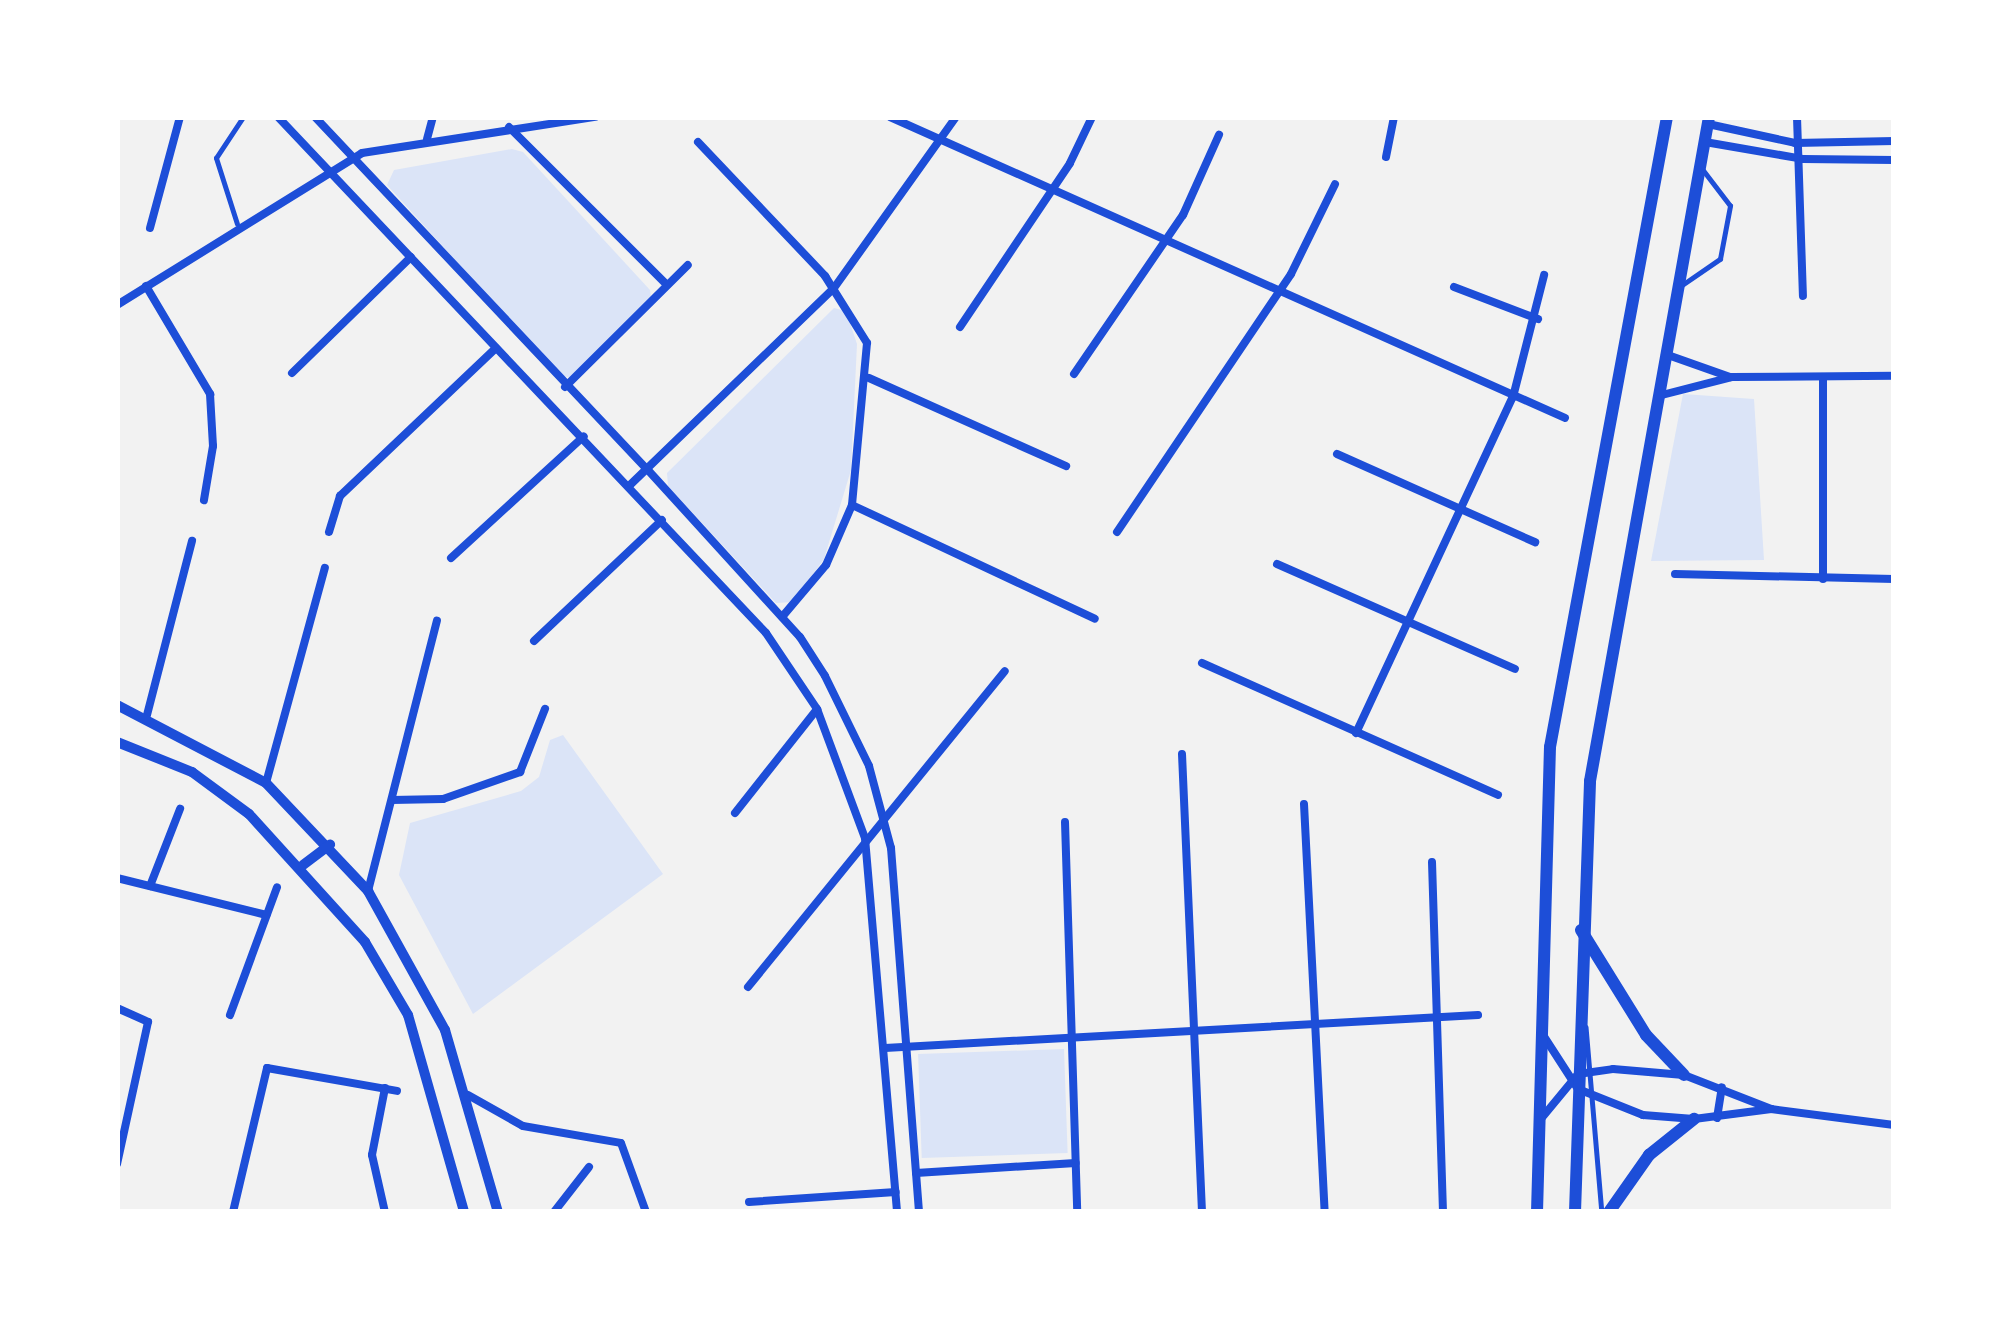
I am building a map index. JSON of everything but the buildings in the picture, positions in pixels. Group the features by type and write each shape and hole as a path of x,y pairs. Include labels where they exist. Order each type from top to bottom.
{"main road":[{"path":"1537,1212 1535,1126 1550,746 1667,117"},
{"path":"1575,1212 1576,1010 1590,781 1708,120"},
{"path":"1580,928 1646,1035 1684,1075"},
{"path":"1605,1212 1649,1155 1694,1119"}],"street":[{"path":"150,228 180,117"},
{"path":"278,117 631,484 766,633 818,710 865,838 885,1048 890,1193 897,1212"},
{"path":"315,117 782,616 825,676 885,814 919,1212"},
{"path":"428,139 434,117"},
{"path":"117,304 237,224 352,158 428,139 595,117"},
{"path":"890,117 1565,418"},
{"path":"631,484 834,288 956,117"},
{"path":"960,327 1092,117"},
{"path":"1386,157 1394,117"},
{"path":"1797,117 1795,143 1803,159 1803,296"},
{"path":"1708,120 1795,143 1894,141"},
{"path":"508,127 667,285"},
{"path":"1074,374 1190,203 1219,135"},
{"path":"698,142 834,288 861,324 869,378 851,505 826,565 782,616"},
{"path":"1704,142 1803,159 1894,160"},
{"path":"1117,532 1278,290 1335,184"},
{"path":"292,373 411,257"},
{"path":"565,387 688,265"},
{"path":"1356,734 1513,397 1538,319 1544,275"},
{"path":"146,286 210,394 214,446 204,500"},
{"path":"1454,287 1538,319"},
{"path":"329,532 340,496 496,348"},
{"path":"1665,354 1732,377"},
{"path":"1823,376 1823,579"},
{"path":"1657,397 1732,377 1894,376"},
{"path":"869,378 1066,466"},
{"path":"451,558 584,436"},
{"path":"1337,454 1535,542"},
{"path":"851,505 1095,619"},
{"path":"534,641 662,520"},
{"path":"147,715 157,694 191,541"},
{"path":"1277,564 1515,669"},
{"path":"266,783 325,568"},
{"path":"1675,574 1894,580"},
{"path":"368,891 437,621"},
{"path":"1202,663 1498,795"},
{"path":"748,987 1005,671"},
{"path":"117,705 147,715 266,783 330,845 368,891 423,983 468,1095 498,1212"},
{"path":"392,800 443,799 520,772 545,709"},
{"path":"735,813 818,710"},
{"path":"117,742 192,772 303,865 388,973 408,1015 464,1212"},
{"path":"1182,754 1202,1212"},
{"path":"1304,804 1324,1212"},
{"path":"150,886 180,809"},
{"path":"1065,823 1077,1212"},
{"path":"303,865 330,845"},
{"path":"1432,862 1443,1212"},
{"path":"117,878 266,915"},
{"path":"230,1015 277,887"},
{"path":"117,1008 148,1022 117,1163"},
{"path":"885,1048 1478,1015"},
{"path":"1538,1024 1575,1082 1594,1099 1694,1119 1771,1109"},
{"path":"233,1212 267,1068 397,1091"},
{"path":"1535,1126 1575,1082 1594,1070 1684,1075 1771,1109 1894,1125"},
{"path":"1717,1118 1722,1087"},
{"path":"385,1088 371,1155 385,1212"},
{"path":"468,1095 523,1126 621,1143 646,1212"},
{"path":"916,1173 1076,1163"},
{"path":"554,1212 590,1167"},
{"path":"749,1202 890,1193"}],"lane":[{"path":"237,224 216,158 243,117"},
{"path":"1677,287 1720,259 1730,206 1699,166"},
{"path":"1576,1010 1594,1070 1605,1212"}],"shaded area":[{"path":"512,149 523,152 650,290 651,298 571,378 560,375 387,185 394,170"},
{"path":"834,308 846,311 857,344 851,470 824,559 793,602 776,603 668,486 667,473"},
{"path":"1683,394 1754,399 1764,560 1651,561"},
{"path":"563,735 663,874 473,1014 399,875 410,823 521,791 539,777 550,740"},
{"path":"1064,1049 1068,1153 922,1158 918,1054"}]}
